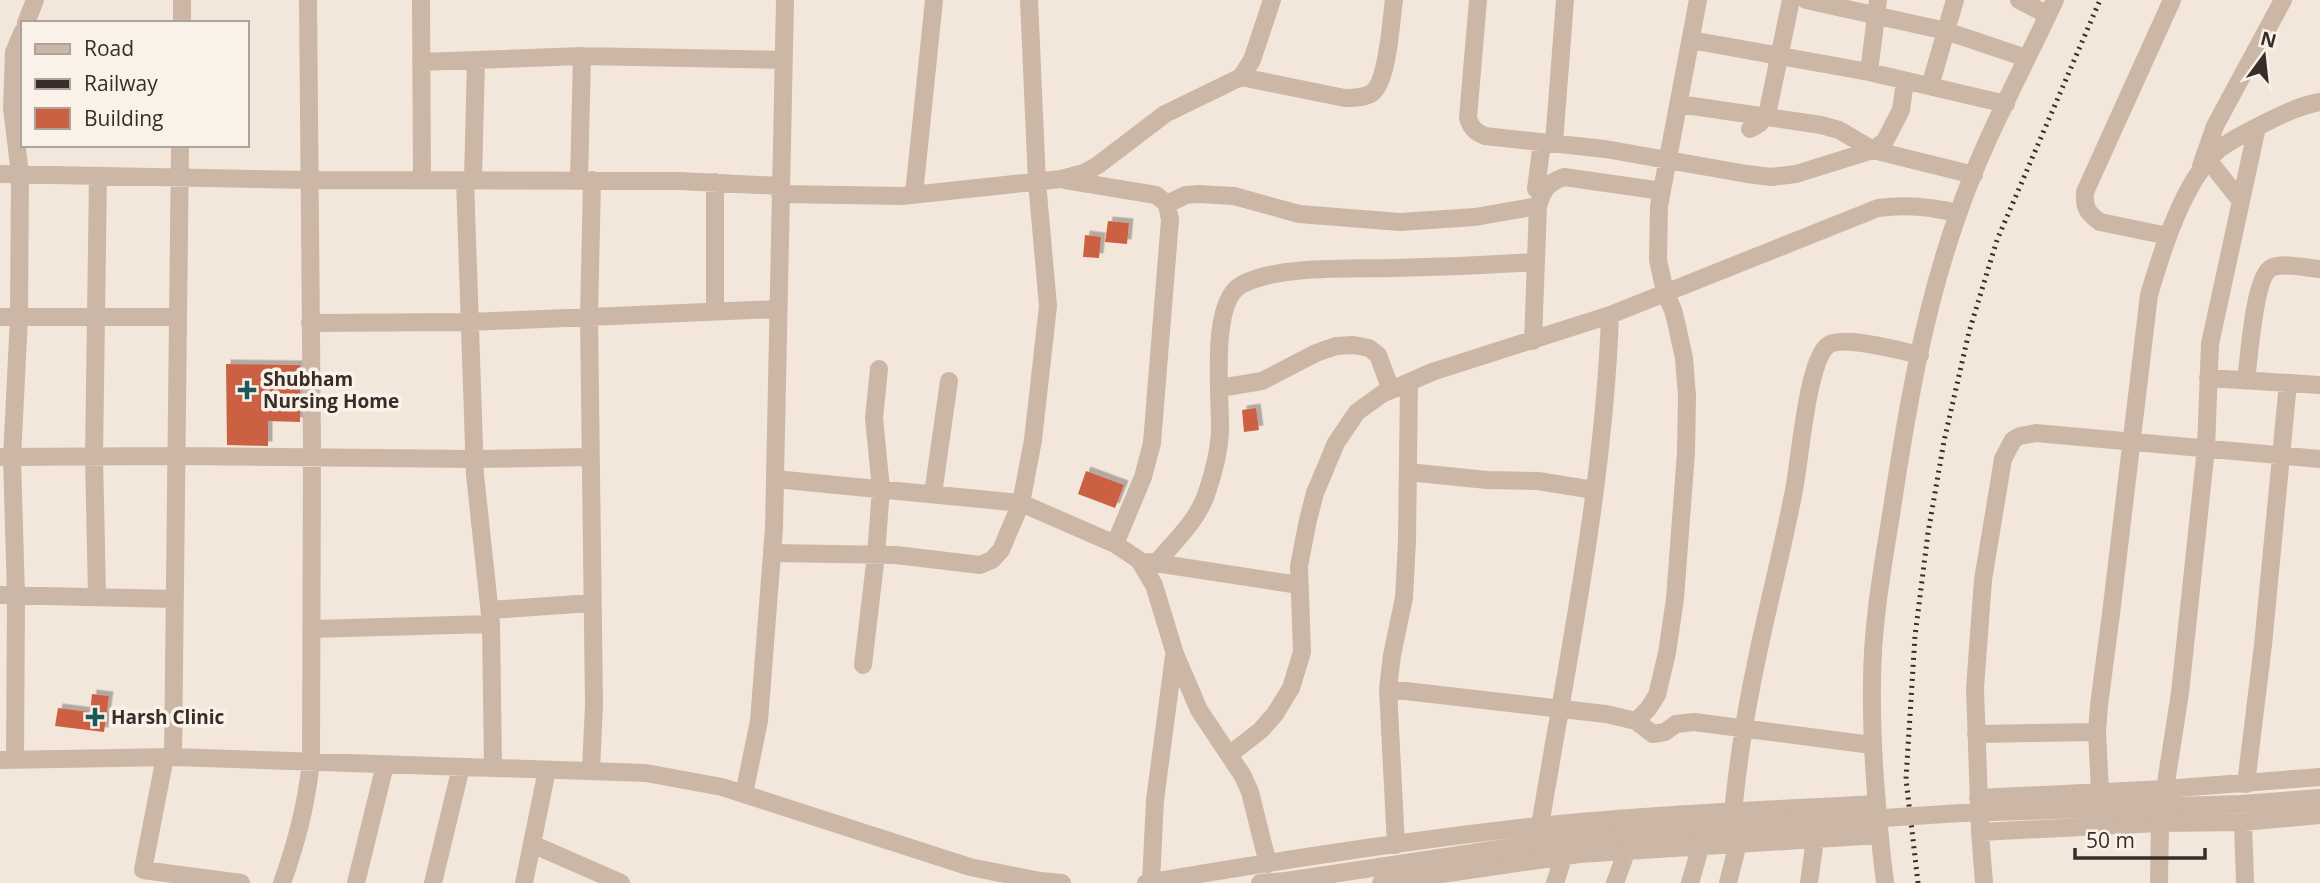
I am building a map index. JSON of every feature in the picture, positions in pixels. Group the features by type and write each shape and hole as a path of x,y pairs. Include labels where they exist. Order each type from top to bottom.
{"street":[{"path":"27,21 35,0"},
{"path":"182,0 182,21"},
{"path":"282,883 304,814 311,762 312,458 308,0"},
{"path":"421,0 422,180"},
{"path":"744,794 759,721 772,552 785,0"},
{"path":"914,194 932,0"},
{"path":"772,552 876,555 980,565 992,560 1001,550 1021,503 1033,440 1048,306 1037,183 1029,0"},
{"path":"0,174 180,179 715,182 780,190 914,194 1037,183 1061,179 1098,165 1165,114 1241,78 1252,60 1272,0"},
{"path":"1241,78 1345,98 1360,98 1373,92 1382,80 1394,0"},
{"path":"1478,0 1468,118 1470,126 1485,136 1548,142 1771,177 1817,169 1873,150 1885,141 1894,126 1901,110 1905,81"},
{"path":"1532,341 1537,198 1548,142 1565,0"},
{"path":"1636,721 1657,695 1667,653 1675,598 1686,452 1687,396 1684,358 1674,310 1665,292 1658,260 1659,206 1698,0"},
{"path":"1750,129 1765,117 1781,56 1791,0"},
{"path":"1806,0 1877,7 2026,58"},
{"path":"1930,86 1955,0"},
{"path":"1885,883 1872,745 1872,680 1878,599 1900,450 1938,273 1958,213 2026,58 2051,8 2019,0"},
{"path":"2168,236 2100,222 2091,216 2084,206 2085,192 2094,170 2172,0"},
{"path":"2100,791 2097,732 2148,295 2168,236 2204,166 2215,126 2283,0"},
{"path":"1869,72 1877,7"},
{"path":"21,36 7,79 20,174 19,317 6,458 8,760 169,757 646,773 722,787 970,867 1062,883"},
{"path":"1691,40 1869,72 2006,104"},
{"path":"421,62 582,56 783,60"},
{"path":"582,56 589,317 594,704 591,771"},
{"path":"476,60 469,180 470,322 475,459 490,617 493,768"},
{"path":"2204,166 2218,150 2257,127 2309,104 2320,102"},
{"path":"1679,104 1839,130 1873,150 1974,175"},
{"path":"2165,789 2180,693 2206,448 2208,378 2214,315 2257,127"},
{"path":"180,147 175,599 169,757 142,876 241,883"},
{"path":"2204,166 2240,200"},
{"path":"97,596 94,457 98,176"},
{"path":"1167,204 1186,195 1234,196 1299,214 1400,222 1475,217 1537,198 1552,181 1564,177 1662,191"},
{"path":"1061,179 1156,195 1167,204 1170,220 1152,443 1143,477 1115,544"},
{"path":"715,182 715,312"},
{"path":"1229,755 1268,722 1291,688 1302,652 1299,566 1308,520 1315,493 1336,443 1357,412 1409,382 1610,315 1878,208 1903,205 1958,213"},
{"path":"1148,561 1196,515 1207,493 1216,463 1220,435 1220,323 1230,294 1240,285 1259,279 1320,269 1463,266 1536,261"},
{"path":"2246,380 2260,283 2266,271 2282,266 2319,267"},
{"path":"310,323 470,322 777,309"},
{"path":"1540,826 1586,562 1609,360 1610,315"},
{"path":"0,317 178,317"},
{"path":"1733,812 1744,727 1794,490 1811,391 1821,354 1828,345 1848,342 1920,355"},
{"path":"1220,388 1262,381 1316,353 1336,346 1354,345 1369,348 1378,355 1391,390"},
{"path":"863,665 881,489 874,418 879,369"},
{"path":"2208,378 2320,385"},
{"path":"933,494 949,382"},
{"path":"1396,845 1388,689 1404,598 1409,382"},
{"path":"2246,784 2263,645 2288,383"},
{"path":"1984,883 1978,799 1975,688 1983,580 2003,459 2012,440 2036,433 2320,459"},
{"path":"6,458 590,457"},
{"path":"1408,472 1487,480 1538,481 1594,490"},
{"path":"775,479 1021,503 1148,561 1299,585"},
{"path":"1148,561 1175,654 1199,710 1243,776 1250,792 1268,864"},
{"path":"8,596 175,599"},
{"path":"312,629 490,617 592,603"},
{"path":"1175,654 1155,800 1149,883 1540,826 1634,817 1877,804"},
{"path":"1388,689 1606,714 1636,721 1646,731 1658,734 1682,722 1744,727 1872,745"},
{"path":"1976,734 2097,732"},
{"path":"356,883 385,765"},
{"path":"433,883 461,767"},
{"path":"524,883 547,770"},
{"path":"1978,799 2246,784 2320,777"},
{"path":"1260,883 1531,844 1616,835 1961,813 2241,804 2320,798"},
{"path":"1980,832 2160,823 2243,822 2320,815"},
{"path":"2243,822 2245,883"},
{"path":"2160,823 2160,883"},
{"path":"1381,883 1477,875 1564,855 1879,835"},
{"path":"1809,883 1815,839"},
{"path":"1728,883 1738,843"},
{"path":"532,844 621,883"},
{"path":"1690,883 1702,845"},
{"path":"1615,883 1627,850"},
{"path":"1555,883 1564,855"}],"building":[{"path":"1108,221 1129,223 1127,244 1105,242"},
{"path":"1085,235 1101,237 1099,258 1083,257"},
{"path":"226,364 300,365 300,422 268,421 268,446 227,445"},
{"path":"1256,408 1259,430 1244,432 1242,410"},
{"path":"1086,471 1124,485 1115,508 1078,494"},
{"path":"92,694 109,696 104,732 55,726 58,708 90,712"}],"railway":[{"path":"1918,883 1906,779 1915,636 1928,533 1944,441 1969,332 1997,240 2100,0"}],"place":[{"name":"Shubham Nursing Home","path":"247,390"},
{"name":"Harsh Clinic","path":"95,717"}]}
